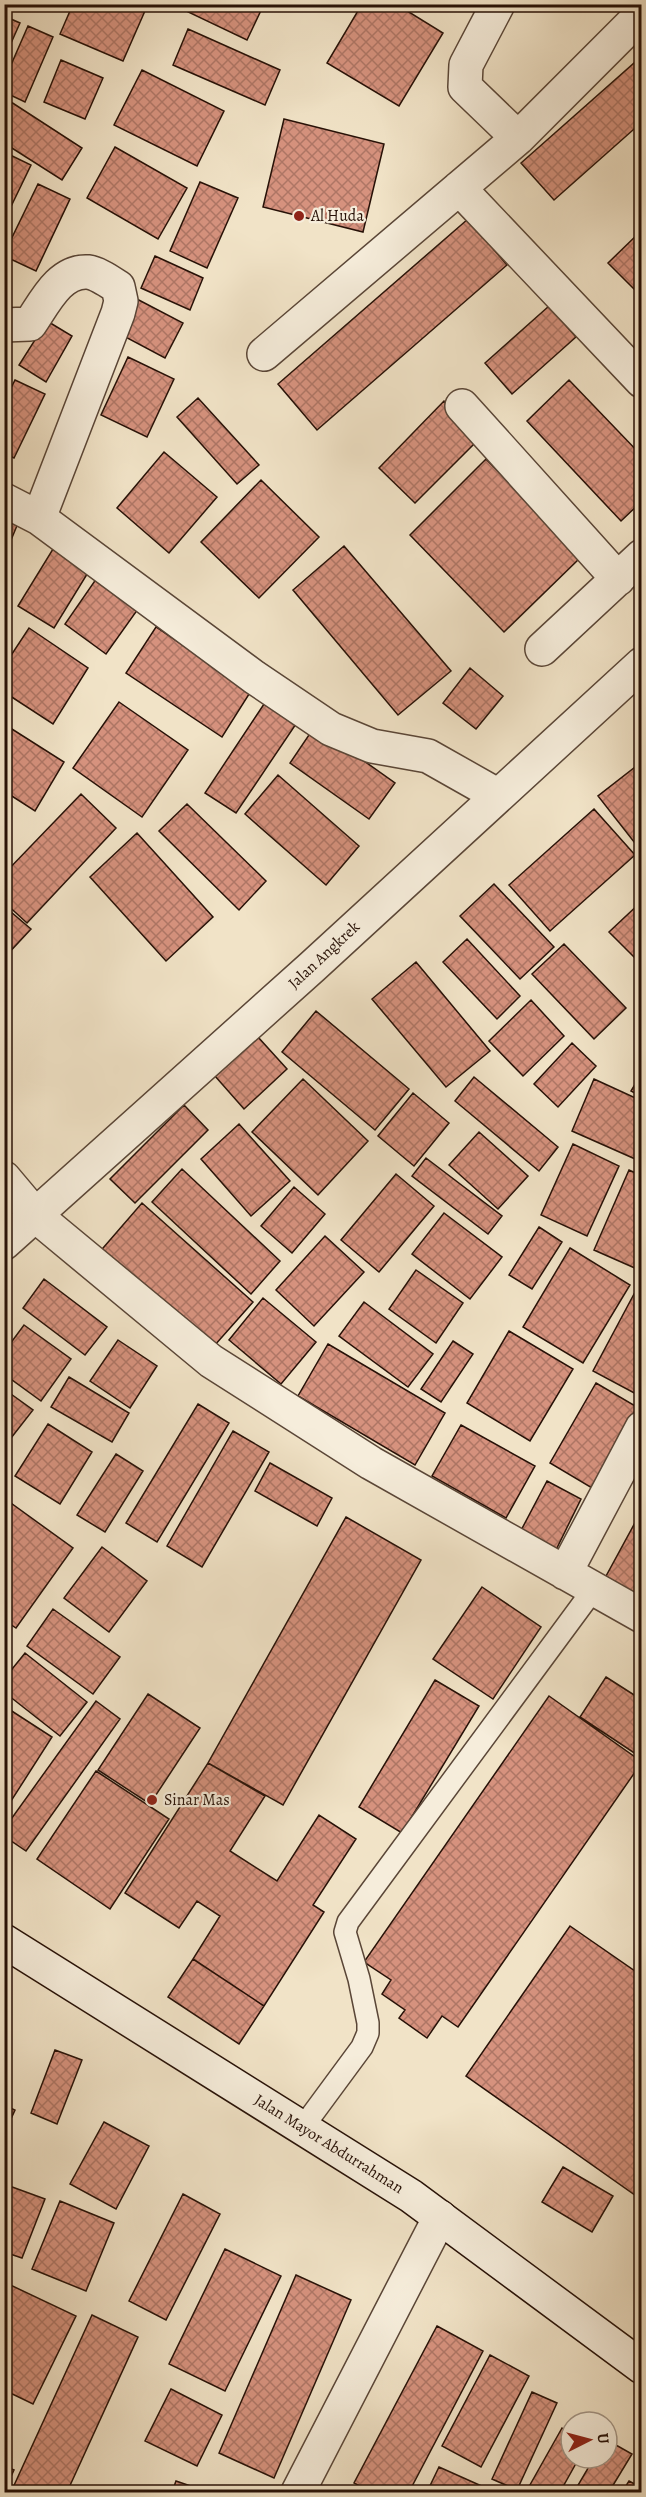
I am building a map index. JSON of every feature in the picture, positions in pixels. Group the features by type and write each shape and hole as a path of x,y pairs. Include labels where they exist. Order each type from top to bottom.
{"street":[{"path":"498,4 466,65 465,87 518,138"},
{"path":"264,354 518,138 642,14"},
{"path":"459,188 642,381"},
{"path":"4,325 30,324 63,278 70,276 90,272 118,287 122,301 39,518"},
{"path":"462,406 618,579"},
{"path":"4,500 39,518 254,677 331,729 372,746 428,756 497,795"},
{"path":"542,649 642,556"},
{"name":"Jalan Angkrek","path":"4,1243 312,967 642,664"},
{"path":"4,1178 36,1216 211,1361 371,1463 642,1616"},
{"path":"565,1573 642,1428"},
{"name":"Jalan Mayor Abdurrahman","path":"4,1941 411,2196 642,2367"},
{"path":"298,2493 440,2217"}],"lane":[{"path":"303,2127 362,2047 368,2033 359,1979 345,1932 348,1922 594,1590"}],"building":[{"path":"73,4 148,4 123,61 60,34"},
{"path":"189,4 264,4 247,40 186,11"},
{"path":"362,4 396,4 443,33 399,106 327,63"},
{"path":"4,16 20,23 4,59"},
{"path":"28,26 53,37 25,102 4,92 4,81"},
{"path":"188,29 280,70 265,105 173,65"},
{"path":"642,56 642,122 554,200 521,163"},
{"path":"61,60 103,78 85,119 44,102"},
{"path":"142,70 224,111 197,166 114,125"},
{"path":"11,102 82,148 62,180 4,143 4,112"},
{"path":"284,119 384,144 363,232 263,207"},
{"path":"115,147 187,188 158,239 87,198"},
{"path":"4,152 31,165 4,221"},
{"path":"200,182 238,198 207,268 170,251"},
{"path":"38,184 70,199 36,271 4,254"},
{"path":"468,219 507,265 317,430 278,384"},
{"path":"642,230 642,297 608,263"},
{"path":"155,256 203,278 190,310 141,288"},
{"path":"133,297 183,323 165,358 116,332"},
{"path":"549,306 576,337 512,394 485,363"},
{"path":"47,321 72,336 46,382 19,365"},
{"path":"128,357 174,379 147,437 101,415"},
{"path":"15,380 45,394 14,458 4,453 4,402"},
{"path":"569,380 642,456 642,501 621,521 527,421"},
{"path":"198,398 259,465 237,484 177,417"},
{"path":"444,401 481,437 415,503 379,468"},
{"path":"164,452 217,497 169,553 117,508"},
{"path":"486,459 581,557 504,632 410,535"},
{"path":"261,480 319,537 259,598 201,542"},
{"path":"4,509 21,516 4,557"},
{"path":"344,546 451,671 398,715 293,590"},
{"path":"53,549 89,571 54,628 18,606"},
{"path":"101,572 143,602 106,654 65,624"},
{"path":"156,627 251,691 222,737 126,673"},
{"path":"29,628 88,668 53,724 4,692 4,666"},
{"path":"470,668 503,696 476,729 443,703"},
{"path":"266,701 298,721 236,813 205,793"},
{"path":"119,702 188,750 142,817 73,768"},
{"path":"4,724 64,762 35,811 4,791"},
{"path":"315,726 395,783 369,819 290,763"},
{"path":"639,764 642,767 642,852 598,796"},
{"path":"278,775 359,846 326,885 245,814"},
{"path":"81,794 116,828 27,923 4,902 4,874"},
{"path":"187,804 266,881 239,910 159,831"},
{"path":"594,809 635,855 550,931 509,885"},
{"path":"137,833 213,917 166,961 90,877"},
{"path":"494,884 554,947 520,979 460,916"},
{"path":"642,901 642,965 609,932"},
{"path":"4,906 31,929 4,958"},
{"path":"467,939 520,996 497,1019 443,962"},
{"path":"564,944 626,1008 594,1039 532,974"},
{"path":"416,962 490,1051 446,1087 372,999"},
{"path":"531,1000 564,1036 523,1076 489,1041"},
{"path":"316,1011 409,1089 375,1130 282,1052"},
{"path":"258,1037 287,1069 244,1109 215,1076"},
{"path":"572,1043 596,1066 558,1107 534,1084"},
{"path":"642,1073 642,1097 631,1091"},
{"path":"474,1077 558,1147 539,1171 455,1101"},
{"path":"303,1079 368,1141 318,1195 252,1132"},
{"path":"594,1079 642,1101 642,1162 572,1131"},
{"path":"413,1093 449,1123 414,1166 378,1136"},
{"path":"184,1105 208,1130 135,1203 110,1179"},
{"path":"239,1124 290,1181 251,1216 201,1159"},
{"path":"479,1132 528,1176 498,1209 449,1165"},
{"path":"573,1144 619,1166 587,1236 541,1215"},
{"path":"426,1158 502,1216 488,1234 412,1176"},
{"path":"182,1169 280,1261 251,1294 152,1202"},
{"path":"629,1170 642,1176 642,1260 637,1269 594,1250"},
{"path":"396,1174 434,1206 379,1272 341,1240"},
{"path":"294,1187 325,1214 292,1253 261,1226"},
{"path":"142,1203 253,1302 207,1354 97,1255"},
{"path":"444,1213 502,1257 470,1299 412,1254"},
{"path":"539,1227 562,1242 532,1289 509,1275"},
{"path":"325,1236 364,1272 314,1326 276,1290"},
{"path":"570,1248 630,1285 583,1363 523,1327"},
{"path":"416,1270 463,1303 436,1343 389,1309"},
{"path":"44,1279 107,1327 85,1355 23,1308"},
{"path":"642,1279 642,1389 638,1395 593,1371"},
{"path":"263,1298 316,1342 281,1384 229,1340"},
{"path":"364,1302 433,1354 408,1387 339,1336"},
{"path":"24,1325 71,1359 41,1401 4,1374 4,1352"},
{"path":"509,1331 573,1369 530,1441 467,1403"},
{"path":"118,1340 157,1366 130,1408 90,1381"},
{"path":"453,1341 473,1354 441,1402 421,1389"},
{"path":"328,1344 445,1413 415,1465 298,1396"},
{"path":"69,1377 129,1413 112,1442 51,1407"},
{"path":"596,1383 637,1407 592,1488 550,1463"},
{"path":"4,1389 33,1410 4,1447"},
{"path":"198,1404 229,1423 157,1542 126,1523"},
{"path":"48,1424 92,1452 60,1504 15,1476"},
{"path":"461,1425 535,1466 506,1518 432,1476"},
{"path":"233,1431 269,1452 202,1567 167,1546"},
{"path":"116,1454 143,1471 105,1532 77,1515"},
{"path":"270,1463 332,1498 317,1526 255,1491"},
{"path":"547,1481 581,1499 553,1556 517,1538"},
{"path":"4,1498 73,1548 16,1628 4,1620"},
{"path":"346,1517 421,1560 283,1805 208,1763"},
{"path":"637,1519 642,1522 642,1599 605,1578"},
{"path":"102,1547 147,1581 109,1632 64,1598"},
{"path":"482,1587 541,1627 493,1699 433,1659"},
{"path":"53,1609 120,1657 93,1694 27,1646"},
{"path":"25,1653 87,1702 60,1736 4,1692 4,1679"},
{"path":"606,1677 642,1700 642,1758 580,1717"},
{"path":"435,1680 479,1706 402,1833 359,1807"},
{"path":"148,1694 200,1728 150,1804 98,1770"},
{"path":"549,1696 642,1762 458,2027 442,2016 427,2038 399,2018 405,2010 382,1994 391,1980 364,1962"},
{"path":"96,1701 120,1719 26,1851 4,1836 4,1829"},
{"path":"4,1706 52,1737 4,1812"},
{"path":"208,1763 265,1796 230,1851 277,1881 319,1815 356,1839 313,1905 324,1912 264,2006 193,1959 220,1916 197,1901 179,1928 125,1893"},
{"path":"96,1771 169,1819 110,1909 37,1859"},
{"path":"570,1926 642,1976 642,2200 466,2076"},
{"path":"193,1959 264,2006 239,2044 168,1997"},
{"path":"55,2050 82,2060 57,2124 31,2113"},
{"path":"4,2105 15,2110 4,2134"},
{"path":"104,2122 149,2146 116,2209 70,2184"},
{"path":"563,2167 613,2196 592,2232 542,2202"},
{"path":"4,2184 45,2199 22,2258 4,2252"},
{"path":"183,2194 220,2214 166,2320 129,2301"},
{"path":"60,2201 114,2223 86,2291 32,2269"},
{"path":"225,2249 281,2276 225,2391 169,2364"},
{"path":"296,2275 351,2300 274,2478 219,2453"},
{"path":"4,2282 76,2316 33,2404 4,2390"},
{"path":"92,2315 138,2337 67,2492 11,2492"},
{"path":"437,2326 483,2351 409,2492 371,2492 354,2483"},
{"path":"490,2355 529,2376 481,2467 442,2446"},
{"path":"171,2389 222,2415 197,2466 145,2441"},
{"path":"532,2392 557,2403 517,2490 492,2479"},
{"path":"559,2433 559,2470 572,2470 560,2492 526,2492"},
{"path":"619,2447 632,2454 609,2492 574,2492 587,2470 619,2470"},
{"path":"4,2466 14,2470 4,2492"},
{"path":"439,2467 495,2492 427,2492"},
{"path":"176,2481 208,2492 172,2492"},
{"path":"629,2481 642,2488 642,2492 622,2492"}],"place":[{"name":"Al Huda","path":"299,216"},
{"name":"Sinar Mas","path":"152,1800"}]}
